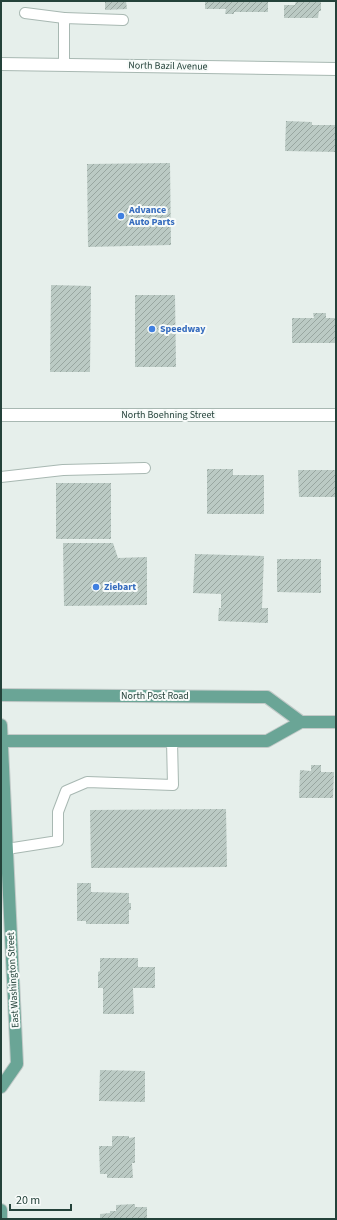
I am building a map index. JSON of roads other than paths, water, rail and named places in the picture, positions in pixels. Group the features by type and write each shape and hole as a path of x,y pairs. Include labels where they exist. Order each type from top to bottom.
{"main road":[{"name":"North Post Road","path":"1,695 267,697 301,722"},
{"path":"1,741 266,741 301,722 336,722"},
{"name":"East Washington Street","path":"1,725 17,1064 1,1087"},
{"path":"1,1210 1,1219"}],"street":[{"name":"North Bazil Avenue","path":"1,64 336,69"},
{"name":"North Boehning Street","path":"1,415 336,415"}],"lane":[{"path":"25,13 64,18 123,20"},
{"path":"64,18 64,65"},
{"path":"1,477 63,470 145,468"},
{"path":"7,849 58,842 58,812 66,791 87,782 173,785 172,741"}],"place":[{"name":"Advance Auto Parts","path":"121,216"},
{"name":"Speedway","path":"152,329"},
{"name":"Ziebart","path":"96,587"}]}
